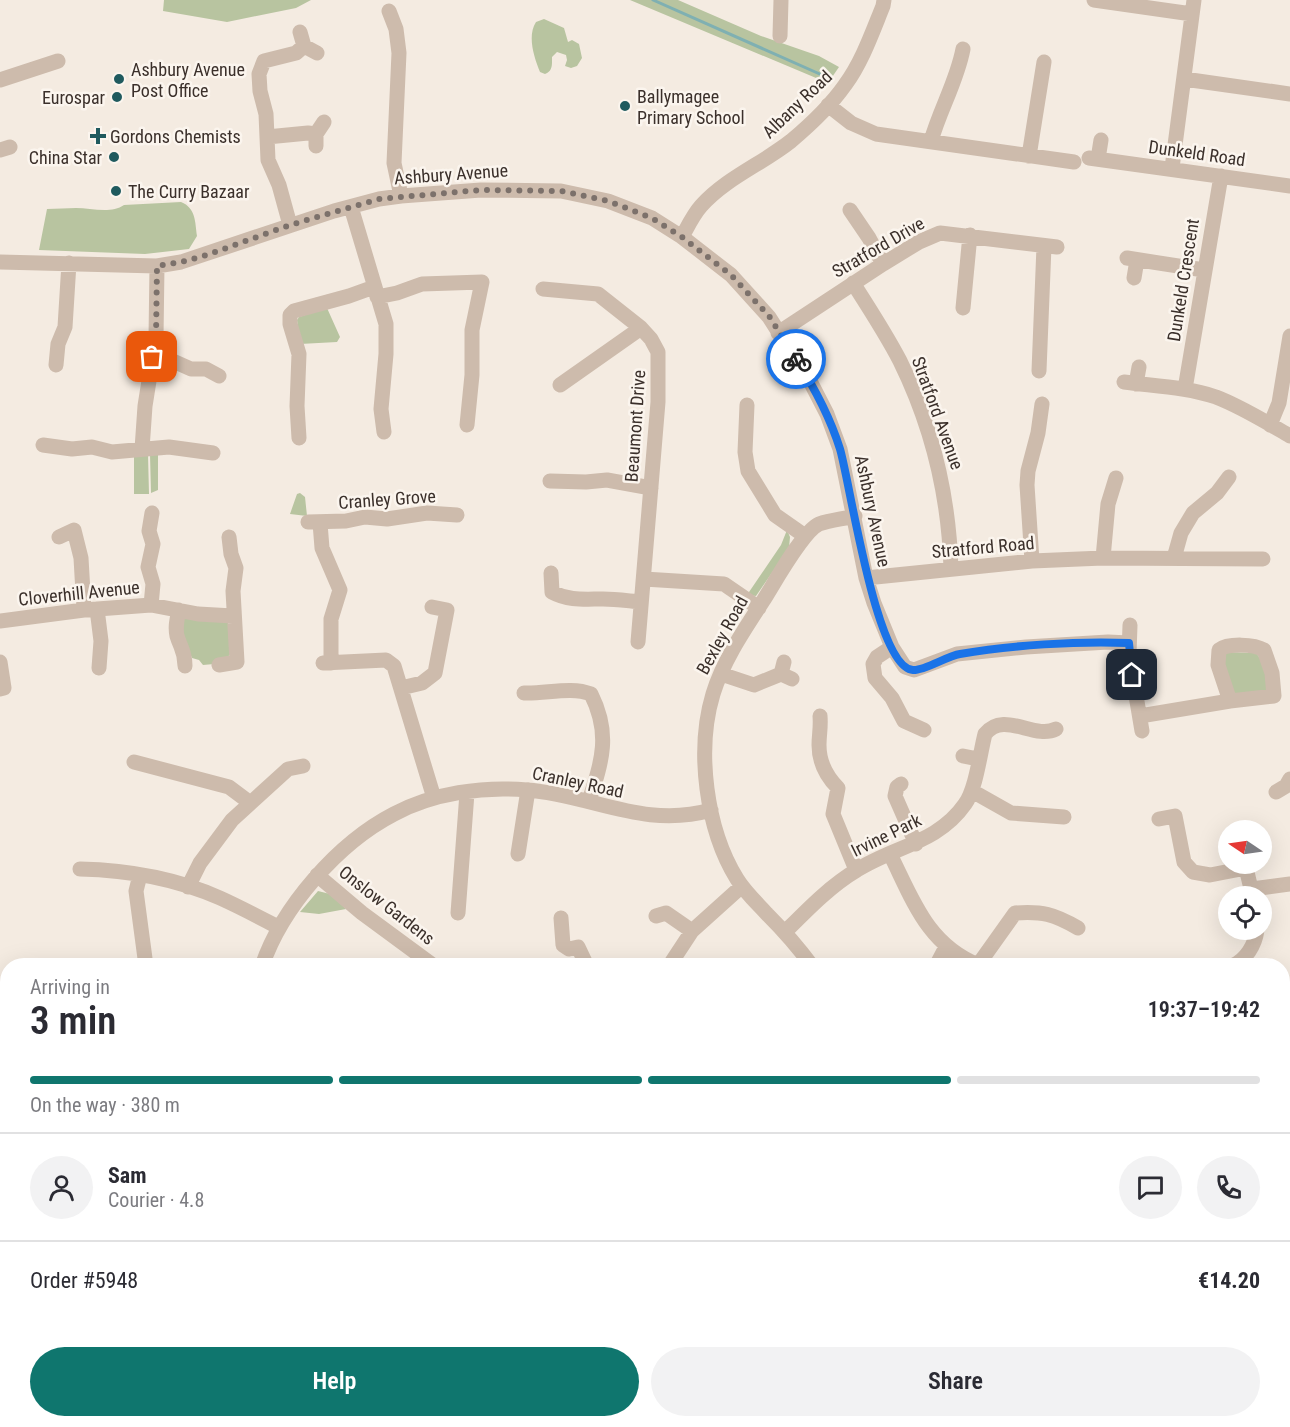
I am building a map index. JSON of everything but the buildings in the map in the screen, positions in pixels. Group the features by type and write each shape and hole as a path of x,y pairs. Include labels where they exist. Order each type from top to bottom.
{"street":[{"path":"780,36 781,0"},
{"name":"Albany Road","path":"682,237 702,205 727,183 764,161 792,140 846,84 866,48 884,0"},
{"path":"1094,0 1193,7 1172,168"},
{"path":"389,11 396,29 399,53 394,163 401,196"},
{"path":"290,225 279,185 268,160 266,114 260,91 259,74 264,61 296,53 307,44"},
{"path":"931,141 953,66 963,49"},
{"path":"0,80 58,61"},
{"path":"1029,156 1035,81 1044,62"},
{"path":"1184,79 1290,94"},
{"name":"Dunkeld Road","path":"828,105 851,123 876,134 1029,156 1172,168 1290,186"},
{"path":"267,137 319,134"},
{"path":"1087,160 1101,140"},
{"name":"Dunkeld Crescent","path":"1185,389 1221,176"},
{"name":"Ashbury Avenue","path":"0,262 157,266 207,255 290,225 351,207 401,196 481,190 561,191 608,201 652,218 682,237 731,275 769,316 811,383 827,414 840,449 866,578 892,647 905,667 914,670 957,654 1038,646 1129,643"},
{"path":"351,207 386,324 381,409 384,432"},
{"path":"850,210 883,264"},
{"name":"Stratford Drive","path":"778,333 883,264 919,242 940,233 1051,246 1039,371"},
{"path":"963,308 970,235"},
{"path":"1134,278 1132,259 1204,270"},
{"path":"56,365 58,344 65,327 69,263"},
{"path":"142,449 145,406 156,337 157,266"},
{"path":"299,438 297,406 299,354 290,324 290,315 294,311 349,297 375,292 397,293 422,284 447,282 482,282 472,330 472,375 467,425"},
{"name":"Stratford Avenue","path":"853,283 900,362 922,416 944,488 951,569"},
{"name":"Beaumont Drive","path":"543,289 598,294 641,328 651,339 658,352 658,402 638,642"},
{"path":"560,385 641,328"},
{"path":"1270,425 1279,404 1290,338"},
{"path":"152,357 173,361 191,369 206,369 219,376"},
{"path":"1139,367 1130,383 1185,389 1215,397 1290,436"},
{"path":"1032,561 1027,485 1042,404"},
{"path":"747,405 745,452 748,471 775,515 805,536"},
{"path":"43,445 72,449 92,447 112,452 169,447 213,453"},
{"path":"1174,558 1181,533 1193,513 1217,493 1229,477"},
{"path":"1103,558 1108,504 1116,478"},
{"path":"550,481 607,480 651,488"},
{"path":"151,605 153,584 148,567 153,544 149,531 152,513"},
{"name":"Cranley Grove","path":"434,798 394,666 386,660 327,663 331,619 340,590 322,548 314,522 365,517 387,519 427,513 457,515"},
{"name":"Bexley Road","path":"805,958 742,886 727,860 711,810 706,771 708,712 721,674 759,608 805,536 819,524 855,516"},
{"path":"59,537 74,530 91,610 100,640 99,668"},
{"path":"219,665 237,662 233,616 236,568 229,537"},
{"name":"Stratford Road","path":"866,578 1032,561 1103,558 1263,559"},
{"path":"551,573 552,592 560,596 576,600 605,598 641,602"},
{"path":"644,579 724,584 759,608"},
{"name":"Cloverhill Avenue","path":"0,621 151,605 198,614 233,616"},
{"path":"401,688 422,683 435,673 447,610 432,607"},
{"path":"179,610 176,626 177,637 185,652 186,668"},
{"path":"1130,625 1129,643 1141,724 1230,701 1274,696 1272,673 1264,650 1259,647 1230,646 1223,646 1219,650 1218,665 1230,701"},
{"path":"892,647 877,657 873,664 875,678 892,698 904,721 924,730"},
{"path":"0,662 2,688"},
{"path":"721,674 754,685 786,672"},
{"path":"524,693 541,694 580,690 591,694 598,708 604,736 600,767 589,801"},
{"path":"820,716 822,729 819,746 826,776 838,788 833,814 856,870"},
{"name":"Irvine Park","path":"784,932 835,885 856,870 916,843 945,826 955,817 972,791 971,757 985,734 996,725 1014,725 1048,733 1056,729"},
{"path":"134,762 229,787 249,802"},
{"path":"188,887 200,863 232,820 249,802 288,769 303,766"},
{"path":"901,784 897,787 896,796 916,843"},
{"name":"Cranley Road","path":"265,958 278,927 317,876 369,830 394,814 434,798 509,789 528,790 589,801 621,811 651,816 675,816 711,810"},
{"path":"518,854 528,790"},
{"path":"972,791 1011,813 1064,817"},
{"path":"463,908 467,793"},
{"path":"1159,819 1174,816 1184,862 1193,872 1210,875 1246,868 1250,886"},
{"path":"890,854 926,924 946,947 966,958"},
{"path":"80,869 113,870 188,887 219,897 278,927"},
{"path":"140,875 136,891 145,958"},
{"name":"Onslow Gardens","path":"317,876 423,958"},
{"path":"1272,888 1290,884"},
{"path":"674,958 692,931 742,886"},
{"path":"983,958 1015,913 1039,912 1059,917 1078,928"},
{"path":"656,916 666,913 692,931"},
{"path":"561,918 563,945 569,949 578,947 584,958"},
{"path":"1242,958 1254,940"},
{"path":"940,958 946,947"}],"green space":[{"path":"164,0 311,0 296,8 227,22 163,11"},
{"path":"630,0 678,0 761,36 819,56 839,67 828,83"},
{"path":"544,19 564,28 568,42 572,40 579,44 582,58 577,66 571,68 565,66 566,55 557,52 552,57 552,67 549,71 545,74 540,72 534,53 532,34 536,22"},
{"path":"181,202 190,208 195,221 197,236 189,249 145,254 39,250 47,209 107,210 124,205"},
{"path":"327,308 340,337 337,342 300,344 297,320 299,317"},
{"path":"158,453 158,490 151,493 150,454"},
{"path":"134,454 148,454 149,494 134,494"},
{"path":"300,493 305,497 307,516 290,514 297,494"},
{"path":"787,530 790,537 789,548 756,596 747,595 781,545"},
{"path":"183,618 228,622 230,654 228,657 216,659 214,664 203,665 199,660 192,658 179,629"},
{"path":"1226,652 1256,653 1264,663 1267,691 1235,695 1221,658"},
{"path":"318,891 330,894 346,909 319,914 300,912"}],"waterway":[{"path":"653,0 831,79"}],"way so far":[{"path":"152,357 156,337 157,266 207,255 290,225 379,199 481,190 525,189 561,191 608,201 652,218 682,237 731,275 769,316 796,359"}],"place":[{"name":"Ashbury Avenue Post Office","path":"119,79"},
{"name":"Eurospar","path":"117,97"},
{"name":"Ballymagee Primary School","path":"625,106"},
{"name":"Gordons Chemists","path":"98,136"},
{"name":"China Star","path":"114,157"},
{"name":"The Curry Bazaar","path":"116,191"}],"route":[{"path":"796,359 827,414 840,449 866,578 884,629 905,667 914,670 957,654 1108,642 1129,643 1132,675"}]}
